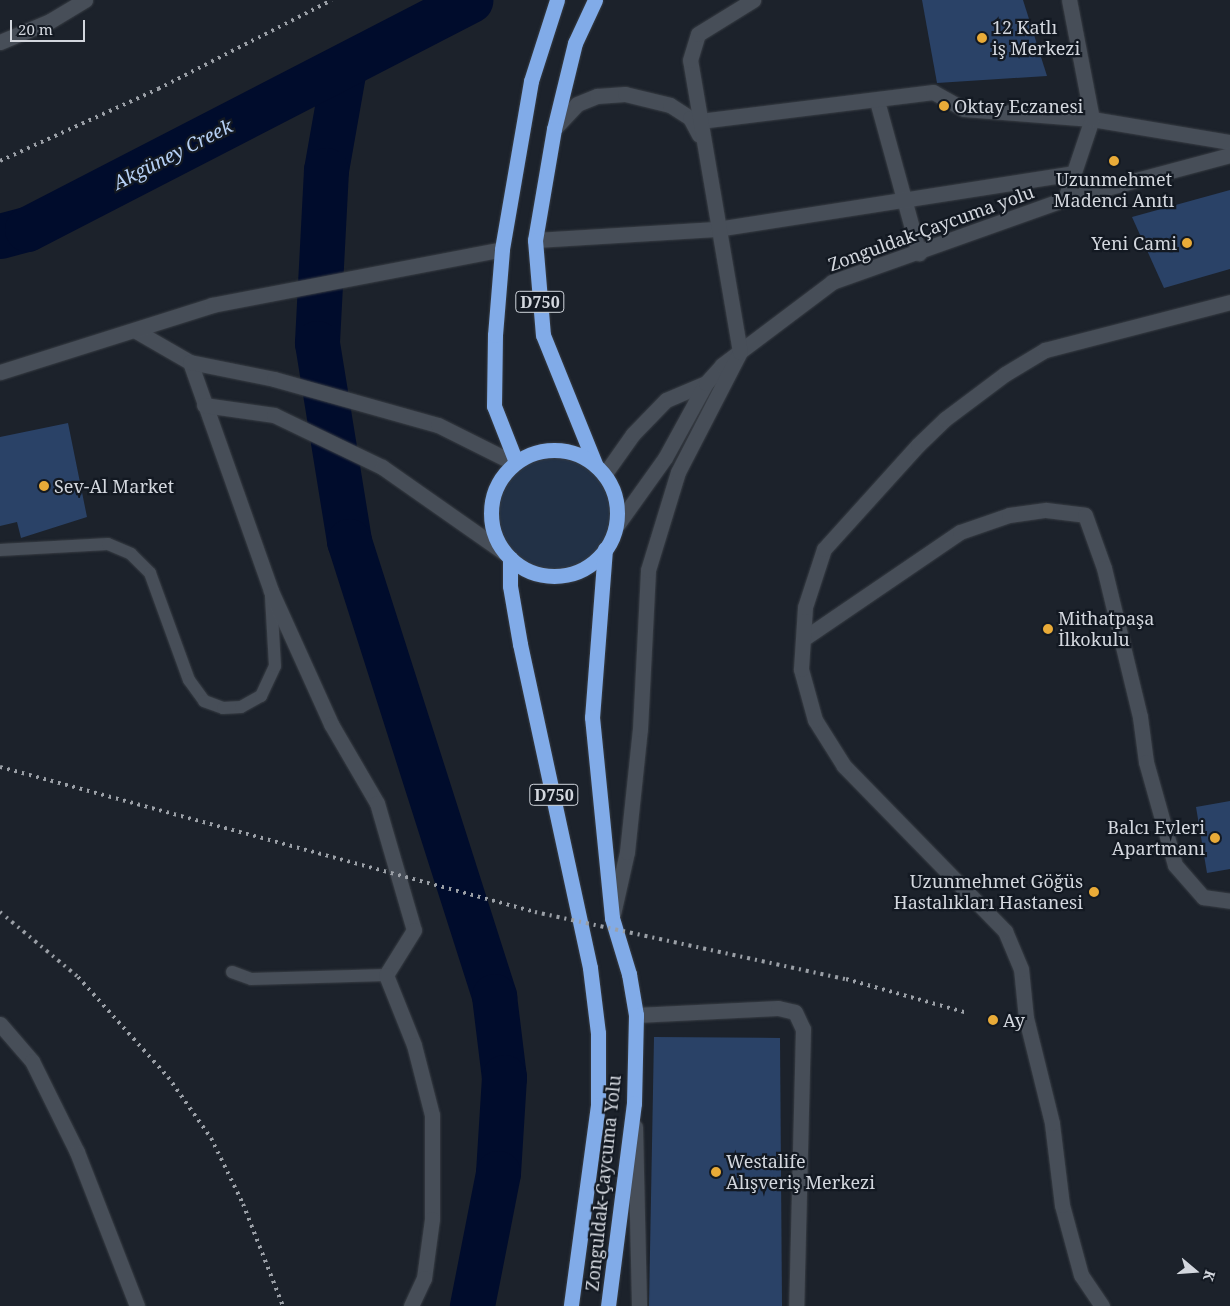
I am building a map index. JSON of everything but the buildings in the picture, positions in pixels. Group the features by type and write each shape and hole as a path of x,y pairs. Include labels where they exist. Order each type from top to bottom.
{"highway":[{"name":"D750","path":"515,462 494,406 495,335 502,249 531,81 557,0"},
{"name":"D750","path":"595,0 575,43 554,129 534,240 543,335 600,470 616,496 615,528 605,549 584,569 564,576 543,575 523,568 508,555 496,538 491,517 492,497 501,478 515,462 554,449 574,452 600,470"},
{"name":"D750","path":"605,549 592,717 612,918"},
{"name":"Zonguldak-Çaycuma yolu","path":"508,555 510,586 520,644 590,968 598,1033 598,1105 571,1306"},
{"name":"Zonguldak-Çaycuma Yolu","path":"608,1306 634,1103 636,1015 629,974 612,918"}],"street":[{"path":"0,42 50,21 85,0"},
{"path":"612,918 627,852 633,795 648,570 678,472 740,352 717,229 690,60 698,34 753,0"},
{"path":"1065,199 1092,119 1069,0"},
{"path":"700,121 877,102 933,92 964,109 1092,119 1230,142"},
{"path":"554,129 577,104 597,96 625,94 650,98 684,114 690,118 705,147"},
{"path":"877,102 905,197 919,253"},
{"name":"Zonguldak-Çaycuma yolu","path":"706,383 740,352 832,282 919,253 1065,199 1230,155"},
{"path":"534,240 717,229 905,197 1074,173"},
{"path":"0,372 136,331 212,305 373,271 502,249"},
{"path":"1102,1306 1081,1275 1062,1204 1052,1123 1026,1018 1021,969 1005,931 844,766 815,720 801,669 805,607 824,550 945,419 1005,374 1046,350 1230,302"},
{"path":"136,331 190,362 274,380 438,425 515,462"},
{"path":"190,362 271,591 331,724 377,802 414,930 386,975 414,1045 432,1115 432,1218 424,1278 411,1306"},
{"path":"600,470 666,400 706,383"},
{"path":"615,528 665,458 706,383"},
{"path":"204,405 274,415 382,467 508,555"},
{"path":"803,639 960,532 1028,513 1046,510 1085,515 1104,568 1140,717 1146,762 1175,865 1203,898 1230,901"},
{"path":"636,1015 778,1008 795,1012 803,1029 796,1306"},
{"path":"0,1024 32,1061 77,1152 137,1306"},
{"path":"634,1103 639,1306"}],"lane":[{"path":"0,550 108,544 130,554 150,573 189,680 204,700 223,708 241,707 261,696 275,666 271,591"},
{"path":"232,972 251,979 386,975"}],"shaded area":[{"path":"555,456 577,460 596,472 608,491 612,513 608,535 596,554 577,566 555,570 533,566 514,554 502,535 498,513 502,491 514,472 533,460"}],"waterway":[{"name":"Akgüney Creek","path":"0,236 27,229 470,0"},
{"path":"344,68 326,170 317,343 349,541 494,996 504,1077 498,1173 472,1306"}],"railway":[{"path":"0,161 158,89 332,0"},
{"path":"0,767 535,912 846,979 964,1012"},
{"path":"0,912 78,977 168,1077 211,1138 243,1204 283,1306"}],"place":[{"name":"12 Katlı iş Merkezi","path":"982,38"},
{"name":"Oktay Eczanesi","path":"944,106"},
{"name":"Uzunmehmet Madenci Anıtı","path":"1114,161"},
{"name":"Yeni Cami","path":"1187,243"},
{"name":"Sev-Al Market","path":"44,486"},
{"name":"Mithatpaşa İlkokulu","path":"1048,629"},
{"name":"Balcı Evleri Apartmanı","path":"1215,838"},
{"name":"Uzunmehmet Göğüs Hastalıkları Hastanesi","path":"1094,892"},
{"name":"Ay","path":"993,1020"},
{"name":"Westalife Alışveriş Merkezi","path":"716,1172"}]}
